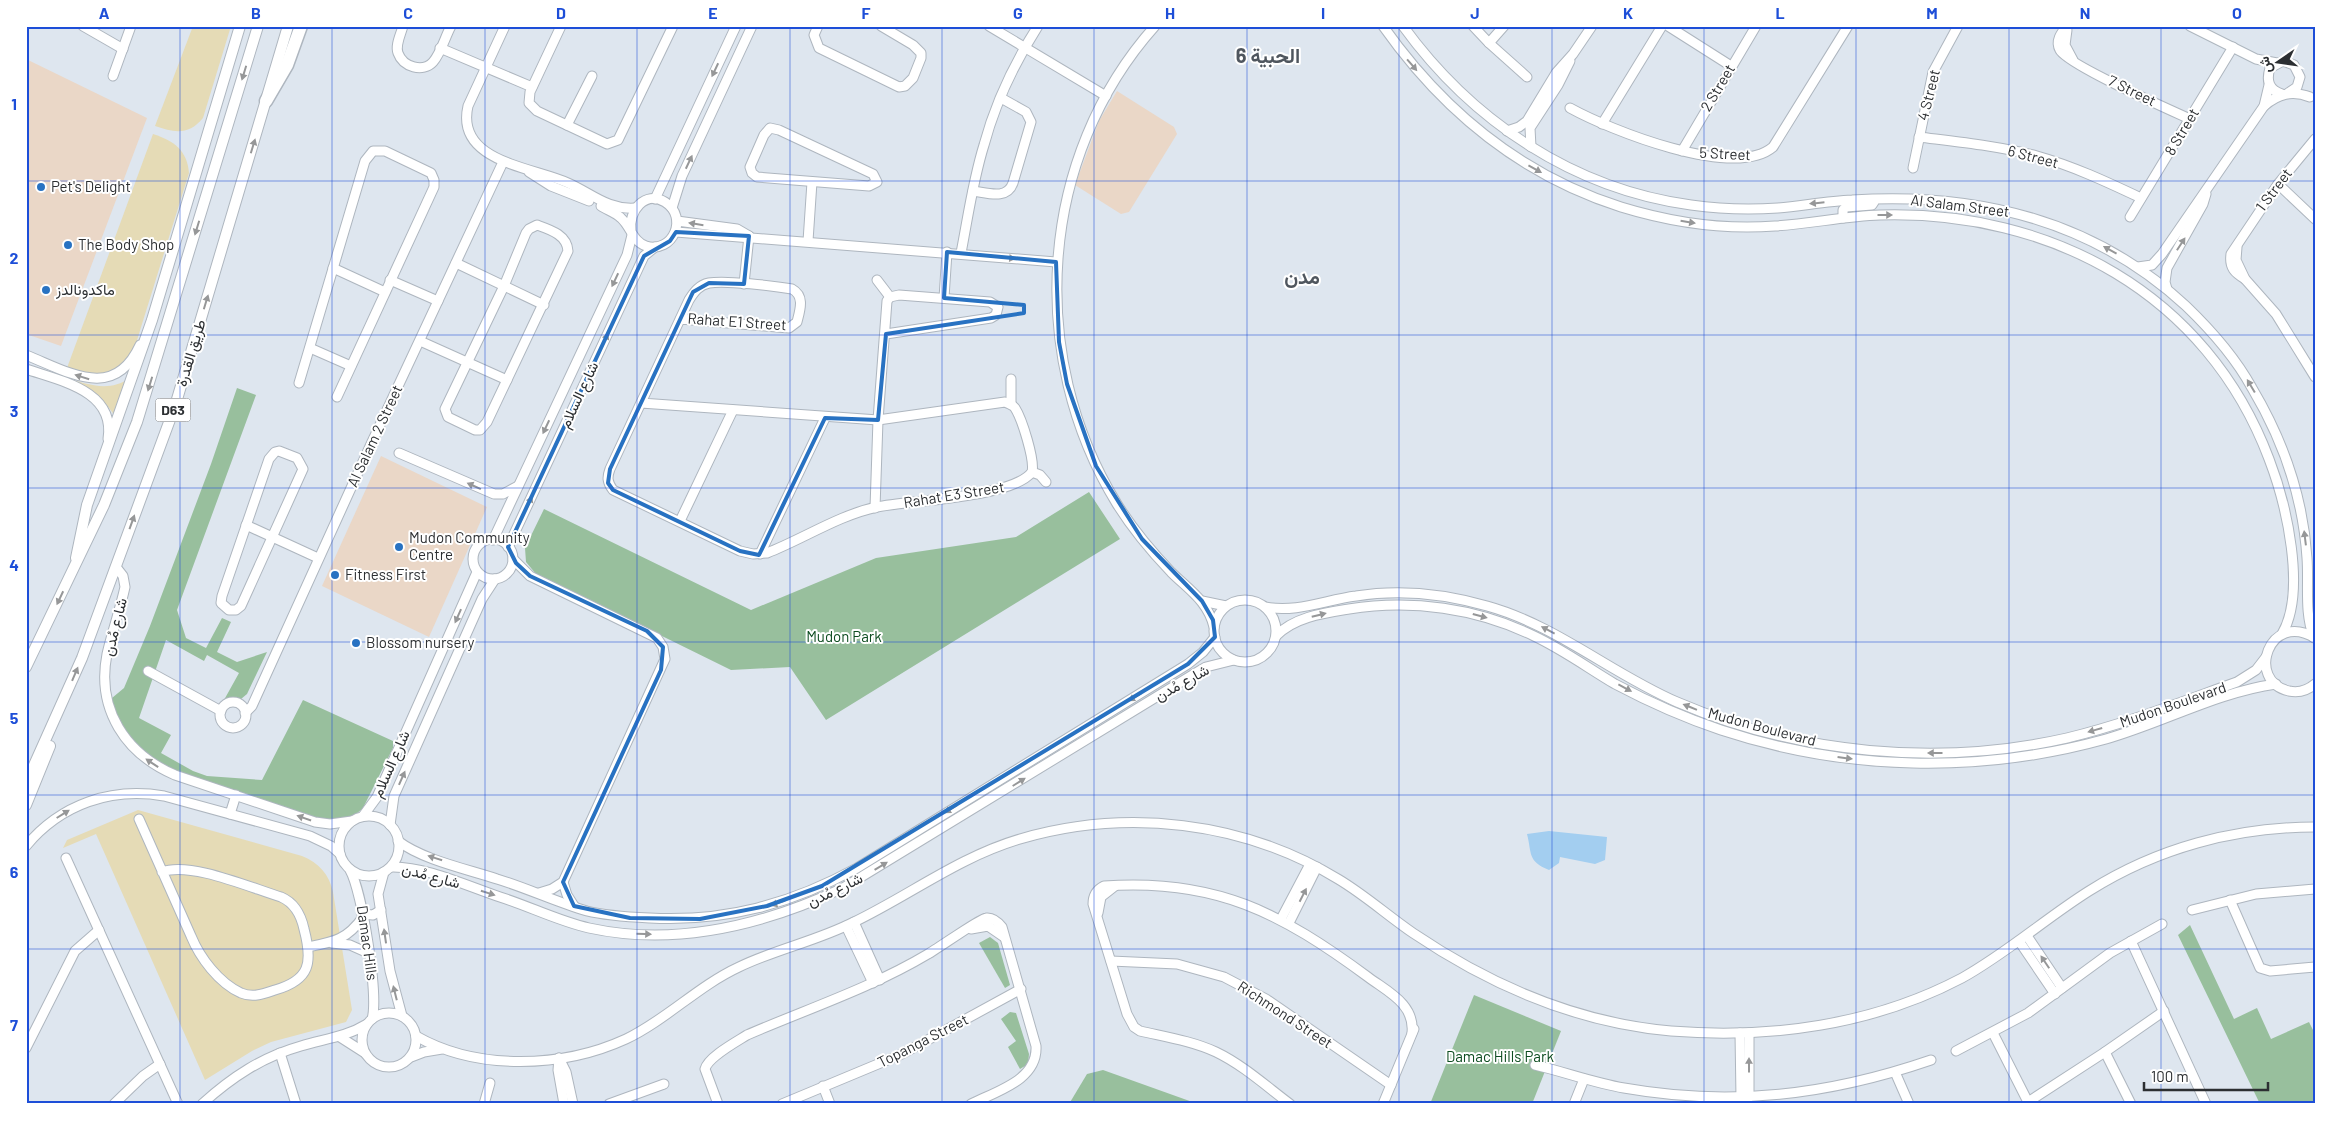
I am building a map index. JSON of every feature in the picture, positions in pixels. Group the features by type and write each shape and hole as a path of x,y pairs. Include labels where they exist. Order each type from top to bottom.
{"highway":[{"path":"266,101 287,65 301,26"}],"main road":[{"path":"75,567 83,521 152,320 240,26"},
{"name":"طريق القدرة","path":"26,667 115,480 137,422 258,26"},
{"name":"طريق القدرة","path":"26,783 63,703 116,567 175,406 288,26"},
{"path":"26,805 50,747 63,703"}],"street":[{"path":"82,26 123,49"},
{"path":"113,76 132,26"},
{"path":"403,26 397,46 401,58 418,68 424,68 434,61 451,26"},
{"path":"505,26 468,106 466,116 470,136 478,145 503,162 543,173 556,184 618,216 639,242 655,247 670,241 676,232 677,221 672,208 667,203 655,199 644,201 635,208 631,215 632,233"},
{"path":"561,26 528,98 532,108 607,144 618,140 673,26"},
{"path":"655,199 736,26"},
{"path":"672,208 682,176 752,26"},
{"path":"818,26 814,35 820,48 899,87 905,86 910,83 916,71 921,58 920,53 918,48 886,28"},
{"path":"989,26 1106,96"},
{"path":"961,254 984,144 1001,98 1024,48 1038,26"},
{"path":"1155,26 1127,62 1106,96 1088,130 1073,171 1063,213 1056,262 1059,342 1067,384 1080,426 1096,466 1117,504 1142,539 1171,572 1202,601 1210,613 1218,647 1225,655 1234,660 1245,662 1256,660 1270,650 1276,636 1276,625 1266,607 1256,601 1246,599 1235,601 1226,606 1218,615 1214,627"},
{"name":"Al Salam Street","path":"1383,26 1404,56 1432,88 1462,117 1494,143 1530,167 1596,198 1666,218 1701,224 1774,226 1879,215 1928,216 1970,220 2030,234 2089,257 2145,294 2185,328 2221,369 2251,418 2274,473 2288,531 2292,561 2292,606 2282,634 2268,648 2266,658"},
{"name":"Al Salam Street","path":"1403,26 1445,79 1472,104 1531,147 1573,171 1600,182 1640,195 1688,205 1756,209 1874,199 1946,202 1999,209 2029,216 2086,237 2138,267 2167,289 2196,316 2234,360 2251,385 2276,431 2293,477 2301,512 2307,557 2308,617 2314,638"},
{"path":"1473,26 1527,77"},
{"path":"1489,43 1504,26"},
{"path":"1507,131 1519,127 1527,121 1592,26"},
{"path":"1602,124 1662,26"},
{"path":"1668,26 1732,66"},
{"name":"2 Street","path":"1682,151 1756,26"},
{"name":"5 Street","path":"1570,108 1602,124 1645,141 1682,151 1734,157 1759,156 1767,153 1773,147 1848,26"},
{"name":"4 Street","path":"1913,168 1933,72 1958,26"},
{"name":"7 Street","path":"2068,26 2065,45 2075,62 2122,88 2190,118"},
{"path":"2190,26 2256,59 2277,63 2289,62 2294,65 2312,99"},
{"name":"8 Street","path":"2130,217 2233,47"},
{"path":"440,48 532,87"},
{"path":"2256,59 2273,90 2312,99"},
{"path":"2167,289 2165,282 2167,268 2190,220 2264,106 2270,68 2277,63"},
{"path":"567,125 592,76"},
{"path":"2264,106 2297,87 2300,77"},
{"path":"1531,147 1530,128 1554,82"},
{"path":"974,191 1000,195 1009,191 1031,122 1026,112 1001,98"},
{"path":"774,128 779,130 873,174 877,179 872,186 812,182 757,177 752,173 752,162 766,131 774,128"},
{"name":"6 Street","path":"1919,136 2002,148 2038,156 2073,168 2141,198"},
{"name":"1 Street","path":"2315,140 2278,184 2231,254 2231,267 2234,272 2246,280 2276,314 2315,377"},
{"path":"298,384 365,162 373,151 379,150 431,173 434,187 337,397"},
{"name":"Al Salam 2 Street","path":"245,713 252,706 318,558 503,162"},
{"path":"808,241 812,182"},
{"path":"556,184 568,183 618,208 635,208"},
{"path":"2278,184 2315,219"},
{"path":"1843,218 1843,210 1846,207 1872,205 1874,199"},
{"path":"2138,267 2152,265 2158,261 2190,220"},
{"path":"677,221 748,236 1056,262"},
{"path":"537,225 559,234 568,244 568,251 544,305 484,426 474,430 448,417 445,409 466,361 504,286 528,228 537,225"},
{"path":"676,232 725,232"},
{"name":"شارع السلام","path":"493,540 627,255 632,233"},
{"path":"744,284 748,236"},
{"name":"شارع السلام","path":"508,547 644,256 655,247"},
{"path":"944,298 947,252"},
{"path":"456,263 544,305"},
{"path":"334,268 385,292"},
{"path":"390,280 438,301"},
{"path":"877,280 890,297"},
{"name":"Rahat E1 Street","path":"641,403 680,319 694,292 700,286 709,283 788,288 796,291 801,299 797,322 789,328 680,319"},
{"path":"886,334 991,318 998,313 998,307 994,302 899,295 890,297"},
{"path":"875,508 878,420 888,301 890,297"},
{"path":"26,356 82,377 95,380 108,378 118,373 129,362 152,320"},
{"path":"420,340 507,380"},
{"path":"310,348 351,366"},
{"path":"26,369 90,394 100,405 109,424 104,463"},
{"path":"1011,379 1011,404 1018,414 1032,458 1032,472 1040,475 1046,482"},
{"path":"825,418 760,554 740,551 613,490 608,483 607,476 641,403 825,418 878,420 999,403 1011,404"},
{"path":"680,521 733,410"},
{"path":"279,451 294,456 301,461 303,469 273,538 241,606 236,610 229,610 223,606 221,599 271,455 279,451"},
{"path":"399,453 494,494 503,494 518,486"},
{"name":"Rahat E3 Street","path":"760,554 875,508 996,490 1021,481 1032,472"},
{"path":"246,526 318,558"},
{"path":"530,576 505,575 495,579 482,576 474,566 474,553 482,543 499,540 508,547 513,559 530,576 652,634 663,648 665,659 563,882 552,889 539,893"},
{"path":"505,575 512,565 513,559"},
{"name":"شارع مُدن","path":"116,567 123,576 125,587 107,655 105,671 110,705 116,724 136,751 157,767 196,783 322,824 352,821"},
{"name":"شارع السلام","path":"363,816 377,797 478,572"},
{"name":"شارع السلام","path":"390,825 394,796 482,600 495,579"},
{"name":"Mudon Boulevard","path":"1266,607 1289,609 1357,596 1394,593 1431,595 1468,601 1505,611 1537,624 1648,688 1708,714 1748,727 1811,741 1857,748 1906,752 1987,751 2043,743 2090,732 2244,679 2256,670 2266,658"},
{"path":"1202,601 1226,606"},
{"name":"Mudon Boulevard","path":"1276,636 1287,626 1301,620 1362,607 1404,605 1457,610 1492,619 1534,635 1639,696 1721,730 1809,752 1900,763 1974,762 2012,758 2078,746 2132,731 2252,689 2276,684"},
{"path":"2282,634 2293,631 2304,632 2314,638"},
{"name":"شارع مُدن","path":"398,841 418,853 601,914 630,918 700,919 722,917 767,906 822,886 858,868 1188,664 1203,652 1215,637"},
{"path":"2266,658 2266,667 2276,684 2284,689 2294,692 2304,690 2315,684"},
{"name":"شارع مُدن","path":"387,869 427,873 590,928 638,934 686,934 734,927 790,911 842,888 1206,667 1234,660"},
{"path":"148,671 221,711"},
{"path":"240,704 245,713 243,724 229,728 221,721 221,711 226,704 236,702 240,704 255,697"},
{"path":"26,846 44,827 67,811 98,798 119,794 153,794 310,836 331,846 340,854 349,868 355,873 366,876 387,869 396,859 398,841 390,825 376,817 363,816 352,821 342,832 339,847 340,854"},
{"path":"230,814 236,795"},
{"path":"139,819 162,872 200,953 211,968 238,991 251,995 260,995 295,983 304,974 308,967 308,947 298,911 285,898 190,869 174,868 162,872"},
{"path":"416,1036 442,1049 502,1060 559,1058 583,1054 626,1038 655,1022 718,978 740,966 850,924 956,864 986,851 1035,835 1085,826 1151,823 1217,831 1281,850 1314,865 1340,880 1409,930 1446,954 1498,984 1530,997 1596,1017 1649,1028 1745,1033 1806,1028 1841,1021 1909,1002 1968,975 2023,939 2092,889 2124,871 2157,856 2228,835 2264,830 2315,827"},
{"path":"66,858 178,1104"},
{"path":"1285,921 1314,865"},
{"name":"Damac Hills","path":"349,868 357,885 375,1003 370,1022"},
{"name":"Damac Hills","path":"387,869 379,886 381,910 390,971 402,1016"},
{"path":"563,882 567,895 574,906"},
{"path":"1290,1104 1236,1064 1217,1053 1190,1043 1140,1031 1134,1027 1130,1021 1093,904 1095,893 1104,886 1117,885 1151,885 1210,893 1250,905 1285,921 1324,944 1399,1000 1410,1014 1412,1034 1383,1104"},
{"path":"2192,910 2230,900 2274,892 2315,889"},
{"path":"2230,900 2256,963 2260,968 2270,971 2315,967"},
{"path":"308,947 326,943 349,934 362,915 373,914 381,910"},
{"path":"850,924 877,981"},
{"path":"1956,1051 2028,1013 2110,953 2162,924"},
{"path":"718,1104 705,1069 709,1061 747,1035 877,981 968,929 988,926 1005,939 1036,1046 1035,1063 1025,1076 971,1104"},
{"path":"26,1048 76,951 86,939 99,930"},
{"path":"2023,939 2059,991"},
{"path":"2131,941 2206,1104"},
{"path":"326,943 350,945 368,953"},
{"name":"Richmond Street","path":"1110,960 1177,964 1224,977 1266,999 1390,1085"},
{"name":"Topanga Street","path":"782,1104 902,1054 1021,989"},
{"path":"1993,1032 2028,1103 2164,1012"},
{"path":"202,1104 247,1068 280,1053 310,1043 340,1037 386,1013 402,1016 412,1024 417,1043 411,1057"},
{"path":"366,1054 362,1042 370,1022"},
{"path":"1745,1033 1745,1098"},
{"path":"340,1037 366,1054 372,1061 388,1068 397,1067 411,1057 424,1052 442,1049"},
{"path":"2106,1052 2131,1104"},
{"path":"280,1053 296,1104"},
{"path":"559,1058 558,1070 564,1104"},
{"path":"559,1058 566,1072 573,1104"},
{"path":"1535,1065 1584,1079 1662,1094 1745,1098 1824,1090 1895,1072 1931,1060"},
{"path":"114,1104 143,1076 160,1064"},
{"path":"1895,1072 1909,1104"},
{"path":"1574,1104 1584,1079"},
{"path":"484,1104 490,1083"},
{"path":"609,1104 627,1101 664,1084"},
{"path":"823,1086 830,1104"}],"highlighted area":[{"path":"676,232 749,236 744,284 709,283 693,292 610,469 608,483 613,490 740,551 759,555 825,418 878,420 886,334 1024,313 1024,305 944,298 947,252 1056,262 1059,342 1067,384 1096,466 1142,539 1202,601 1213,620 1215,637 1188,664 822,886 767,906 700,919 630,918 574,906 563,882 661,670 663,647 647,631 530,576 516,563 508,547 644,256 670,241"}],"shaded area":[{"path":"26,59 147,118 61,346 26,334"},
{"path":"1117,91 1174,127 1177,134 1129,212 1121,214 1075,185 1099,121"},
{"name":"Mudon Community Centre","path":"381,456 487,507 429,637 322,586"}],"green space":[{"path":"237,388 256,395 177,610 186,638 206,648 222,618 231,622 217,652 237,662 267,652 247,694 241,699 224,700 239,673 207,655 204,661 166,640 139,718 171,735 161,753 193,771 207,776 262,780 303,700 393,741 393,748 363,808 355,815 334,824 179,777 134,749 114,711 112,698 124,688 150,626 211,464"},
{"name":"Mudon Park","path":"1089,492 1120,539 826,720 790,667 731,670 536,574 526,562 525,548 544,509 751,610 876,558 1016,537"},
{"path":"2190,925 2234,1019 2257,1008 2271,1039 2309,1022 2315,1034 2315,1104 2260,1104 2178,935"},
{"path":"990,937 998,943 1010,985 1005,988 979,943"},
{"name":"Damac Hills Park","path":"1474,995 1561,1031 1532,1104 1430,1104"},
{"path":"1010,1012 1016,1013 1029,1054 1028,1064 1020,1069 1008,1047 1016,1041 1001,1019"},
{"path":"1103,1070 1198,1104 1069,1104 1087,1074"}],"sand":[{"path":"193,26 231,26 203,118 198,124 181,131 155,126"},
{"path":"153,134 178,147 188,165 189,173 133,353 126,364 98,378 67,368"},
{"path":"64,377 97,386 114,385 130,378 117,421 101,400 87,391 62,381"},
{"path":"138,810 302,856 322,870 329,880 333,892 352,1010 346,1022 271,1042 252,1051 205,1080 96,834 63,848 67,840"}],"water":[{"path":"1549,831 1607,837 1605,860 1595,864 1560,857 1559,863 1549,870 1542,867 1532,856 1527,834"}],"place":[{"name":"Pet's Delight","path":"41,187"},
{"name":"The Body Shop","path":"68,245"},
{"name":"ماكدونالدز","path":"46,290"},
{"name":"Mudon Community Centre","path":"399,547"},
{"name":"Fitness First","path":"335,575"},
{"name":"Blossom nursery","path":"356,643"}],"district":[{"name":"الحبية 6","path":"1268,56"},
{"name":"مدن","path":"1302,277"}]}
